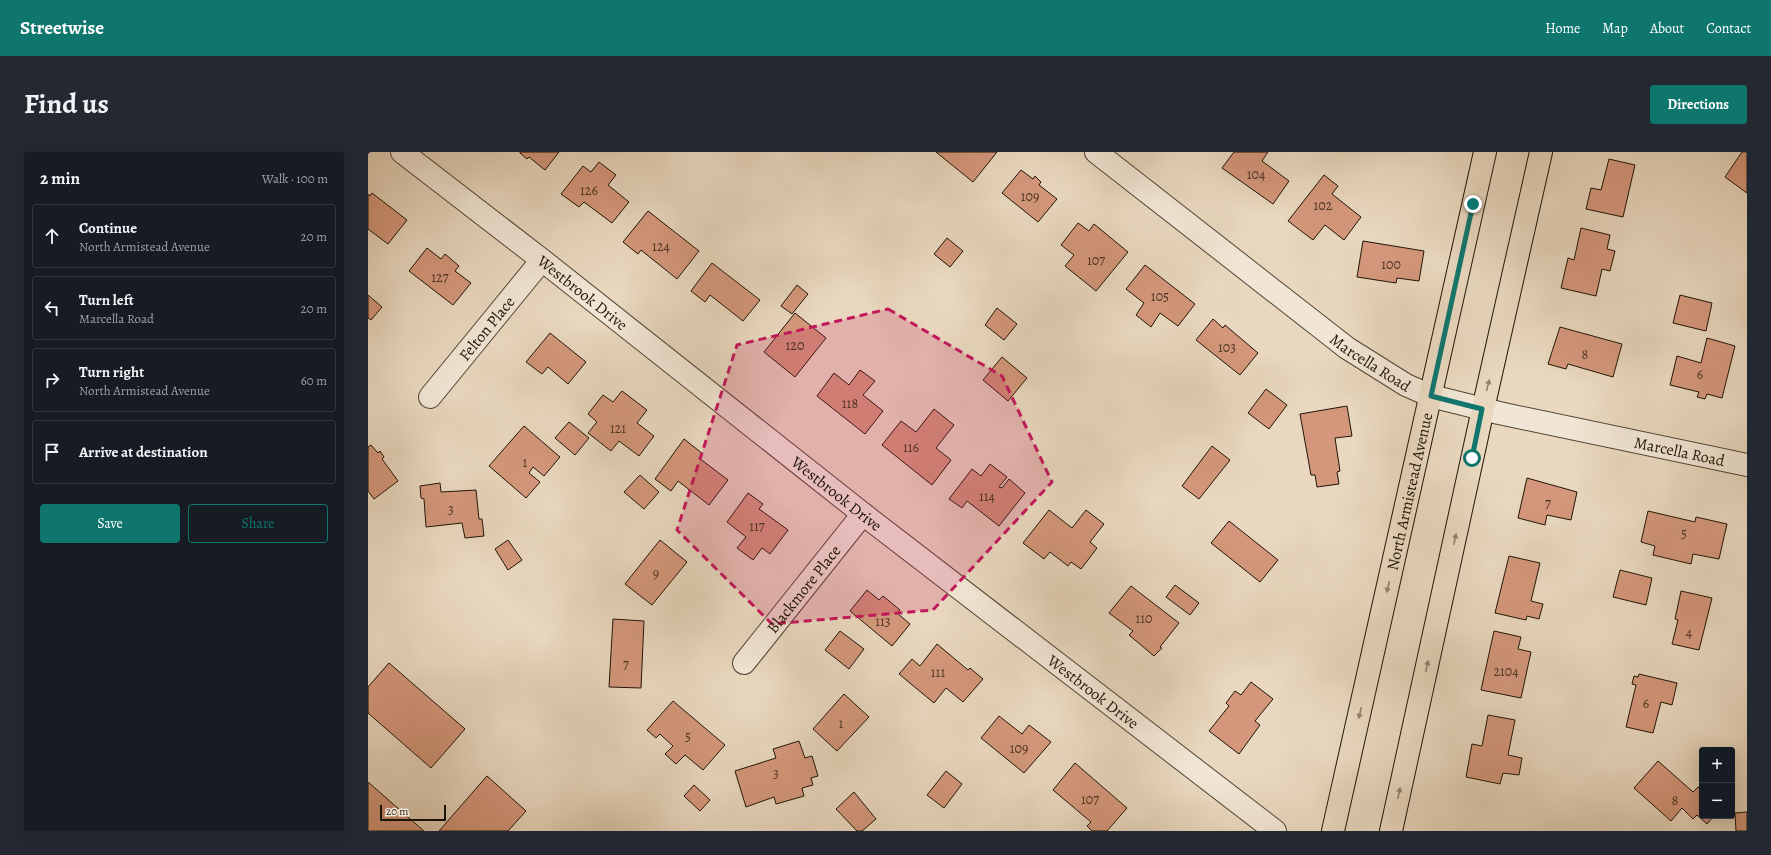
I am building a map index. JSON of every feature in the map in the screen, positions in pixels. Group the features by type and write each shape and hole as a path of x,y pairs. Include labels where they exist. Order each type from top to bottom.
{"main road":[{"name":"North Armistead Avenue","path":"1334,831 1484,152"},
{"path":"1391,831 1482,409 1540,152"}],"street":[{"name":"Westbrook Drive","path":"402,152 542,260 863,514 1275,831"},
{"name":"Marcella Road","path":"1096,152 1347,348 1399,381 1431,396 1482,409 1747,465"},
{"name":"Felton Place","path":"430,397 542,260"},
{"name":"Blackmore Place","path":"744,663 863,514"}],"highlighted area":[{"path":"888,309 1002,376 1052,482 933,610 772,624 677,530 737,345"}],"building":[{"path":"520,152 559,152 545,170 529,157 527,159"},
{"path":"936,152 997,152 973,182"},
{"path":"1234,152 1268,152 1262,161 1289,181 1273,204 1222,168"},
{"path":"1742,152 1747,152 1747,193 1725,177"},
{"path":"1609,159 1635,165 1623,217 1586,209 1591,188 1601,190"},
{"path":"599,162 616,175 608,185 629,202 612,223 584,202 579,207 561,194 583,166 591,172"},
{"path":"1021,170 1033,179 1035,176 1041,182 1039,185 1057,199 1038,222 1002,193"},
{"path":"1324,175 1338,186 1332,194 1361,217 1344,240 1325,225 1313,240 1288,221"},
{"path":"372,193 407,220 388,244 368,229 368,194 370,196"},
{"path":"648,211 699,251 677,279 641,250 638,254 623,242"},
{"path":"1078,223 1089,231 1094,224 1128,252 1096,291 1065,266 1074,255 1061,245"},
{"path":"1581,228 1610,235 1607,249 1615,251 1610,271 1602,269 1596,296 1561,288 1568,258 1574,260"},
{"path":"947,238 963,251 950,267 934,254"},
{"path":"1363,241 1424,251 1419,281 1397,278 1396,283 1357,277"},
{"path":"427,248 441,259 445,254 459,266 455,271 471,283 453,305 409,271"},
{"path":"712,263 760,300 743,321 710,295 705,302 691,291"},
{"path":"1145,265 1195,304 1178,326 1160,313 1151,327 1136,315 1144,303 1126,289"},
{"path":"797,285 808,294 792,314 781,306"},
{"path":"368,295 382,307 371,320 368,318"},
{"path":"1680,295 1712,303 1706,331 1673,323"},
{"path":"997,308 1017,324 1004,340 985,325"},
{"path":"795,313 826,338 795,377 764,352"},
{"path":"1213,319 1223,328 1225,325 1258,353 1240,375 1196,340"},
{"path":"1560,327 1622,344 1613,377 1568,364 1566,369 1548,364"},
{"path":"550,333 586,362 568,384 548,367 542,374 526,362"},
{"path":"1707,338 1735,346 1722,398 1707,394 1705,399 1697,397 1699,392 1670,385 1677,356 1701,363"},
{"path":"1002,357 1027,378 1008,401 983,380"},
{"path":"860,370 875,381 863,395 883,411 865,434 817,396 834,373 849,385"},
{"path":"1266,389 1287,405 1269,429 1248,413"},
{"path":"622,391 647,410 637,423 654,436 639,456 619,441 611,451 588,433 597,422 588,414 603,395 613,402"},
{"path":"1347,406 1352,436 1335,438 1340,471 1337,472 1339,484 1317,487 1315,475 1311,475 1300,414"},
{"path":"934,409 954,425 936,448 951,460 932,485 882,445 901,421 916,432"},
{"path":"569,422 589,438 575,455 555,438"},
{"path":"524,426 560,457 544,476 533,467 529,473 540,482 526,498 489,466"},
{"path":"684,439 703,454 699,458 728,480 709,505 678,481 671,491 655,479"},
{"path":"371,445 378,453 380,451 384,457 382,459 398,481 374,499 368,491 368,447"},
{"path":"1212,446 1230,460 1199,499 1182,486"},
{"path":"990,464 1007,477 999,487 1002,488 1009,479 1025,493 999,526 967,501 962,508 949,499 972,469 981,476"},
{"path":"640,475 659,492 644,509 624,492"},
{"path":"1527,478 1577,492 1571,520 1547,515 1545,525 1518,518"},
{"path":"440,483 441,492 476,490 479,519 482,519 484,536 465,538 462,523 426,527 424,499 421,498 420,486"},
{"path":"748,493 763,504 759,509 788,530 770,554 762,548 753,560 737,548 746,537 727,522"},
{"path":"1049,510 1072,528 1086,510 1104,524 1090,542 1097,548 1081,569 1071,562 1068,566 1050,552 1044,559 1023,543"},
{"path":"1648,511 1695,522 1696,517 1727,524 1719,559 1693,554 1691,564 1653,555 1655,546 1641,542"},
{"path":"1229,521 1278,560 1260,582 1211,543"},
{"path":"508,540 522,560 508,570 495,549"},
{"path":"660,540 687,562 652,605 625,584"},
{"path":"1509,556 1540,563 1531,601 1543,604 1539,619 1527,616 1526,620 1495,613"},
{"path":"1620,570 1652,578 1646,605 1613,597"},
{"path":"1175,585 1199,603 1190,615 1166,597"},
{"path":"1131,586 1179,623 1160,647 1162,648 1154,656 1129,635 1133,631 1109,613"},
{"path":"867,590 879,600 883,596 900,610 897,613 910,624 892,646 850,611"},
{"path":"1681,591 1712,598 1699,650 1672,644 1678,620 1675,619"},
{"path":"613,619 644,621 641,688 609,687"},
{"path":"840,631 864,649 849,669 825,650"},
{"path":"1494,631 1521,637 1518,649 1531,652 1521,698 1481,690"},
{"path":"937,644 968,670 970,668 983,679 963,702 946,688 934,703 899,674 912,659 920,666"},
{"path":"389,663 465,729 431,768 368,713 368,687"},
{"path":"1639,674 1677,683 1672,705 1661,702 1653,733 1626,727 1636,685 1632,684 1634,676 1638,677"},
{"path":"1251,682 1273,699 1255,721 1260,725 1239,754 1209,731 1229,706 1226,703 1235,691 1241,695"},
{"path":"844,694 869,717 837,751 813,729"},
{"path":"673,701 725,745 703,770 685,755 676,764 665,754 673,746 660,734 656,738 647,730"},
{"path":"1488,715 1515,720 1508,755 1522,758 1519,775 1503,773 1500,784 1466,777 1472,744 1482,746"},
{"path":"999,716 1022,734 1029,725 1051,742 1024,773 981,738"},
{"path":"799,741 805,758 812,756 818,776 811,778 813,785 802,788 804,796 776,804 774,797 746,807 735,771 776,758 773,749"},
{"path":"1658,761 1693,792 1699,788 1699,817 1697,815 1693,819 1682,808 1671,821 1634,788"},
{"path":"1075,763 1127,808 1107,831 1092,831 1087,826 1091,822 1053,790"},
{"path":"946,771 962,784 944,808 927,795"},
{"path":"487,776 526,811 508,831 439,831"},
{"path":"368,782 424,831 368,831"},
{"path":"694,785 710,800 700,811 684,796"},
{"path":"854,792 876,819 862,831 857,831 836,809"},
{"path":"1747,812 1747,831 1736,831 1735,813"},
{"path":"1701,819 1711,819 1707,824"}],"route":[{"path":"1472,458 1482,409 1431,396 1473,204"}]}
